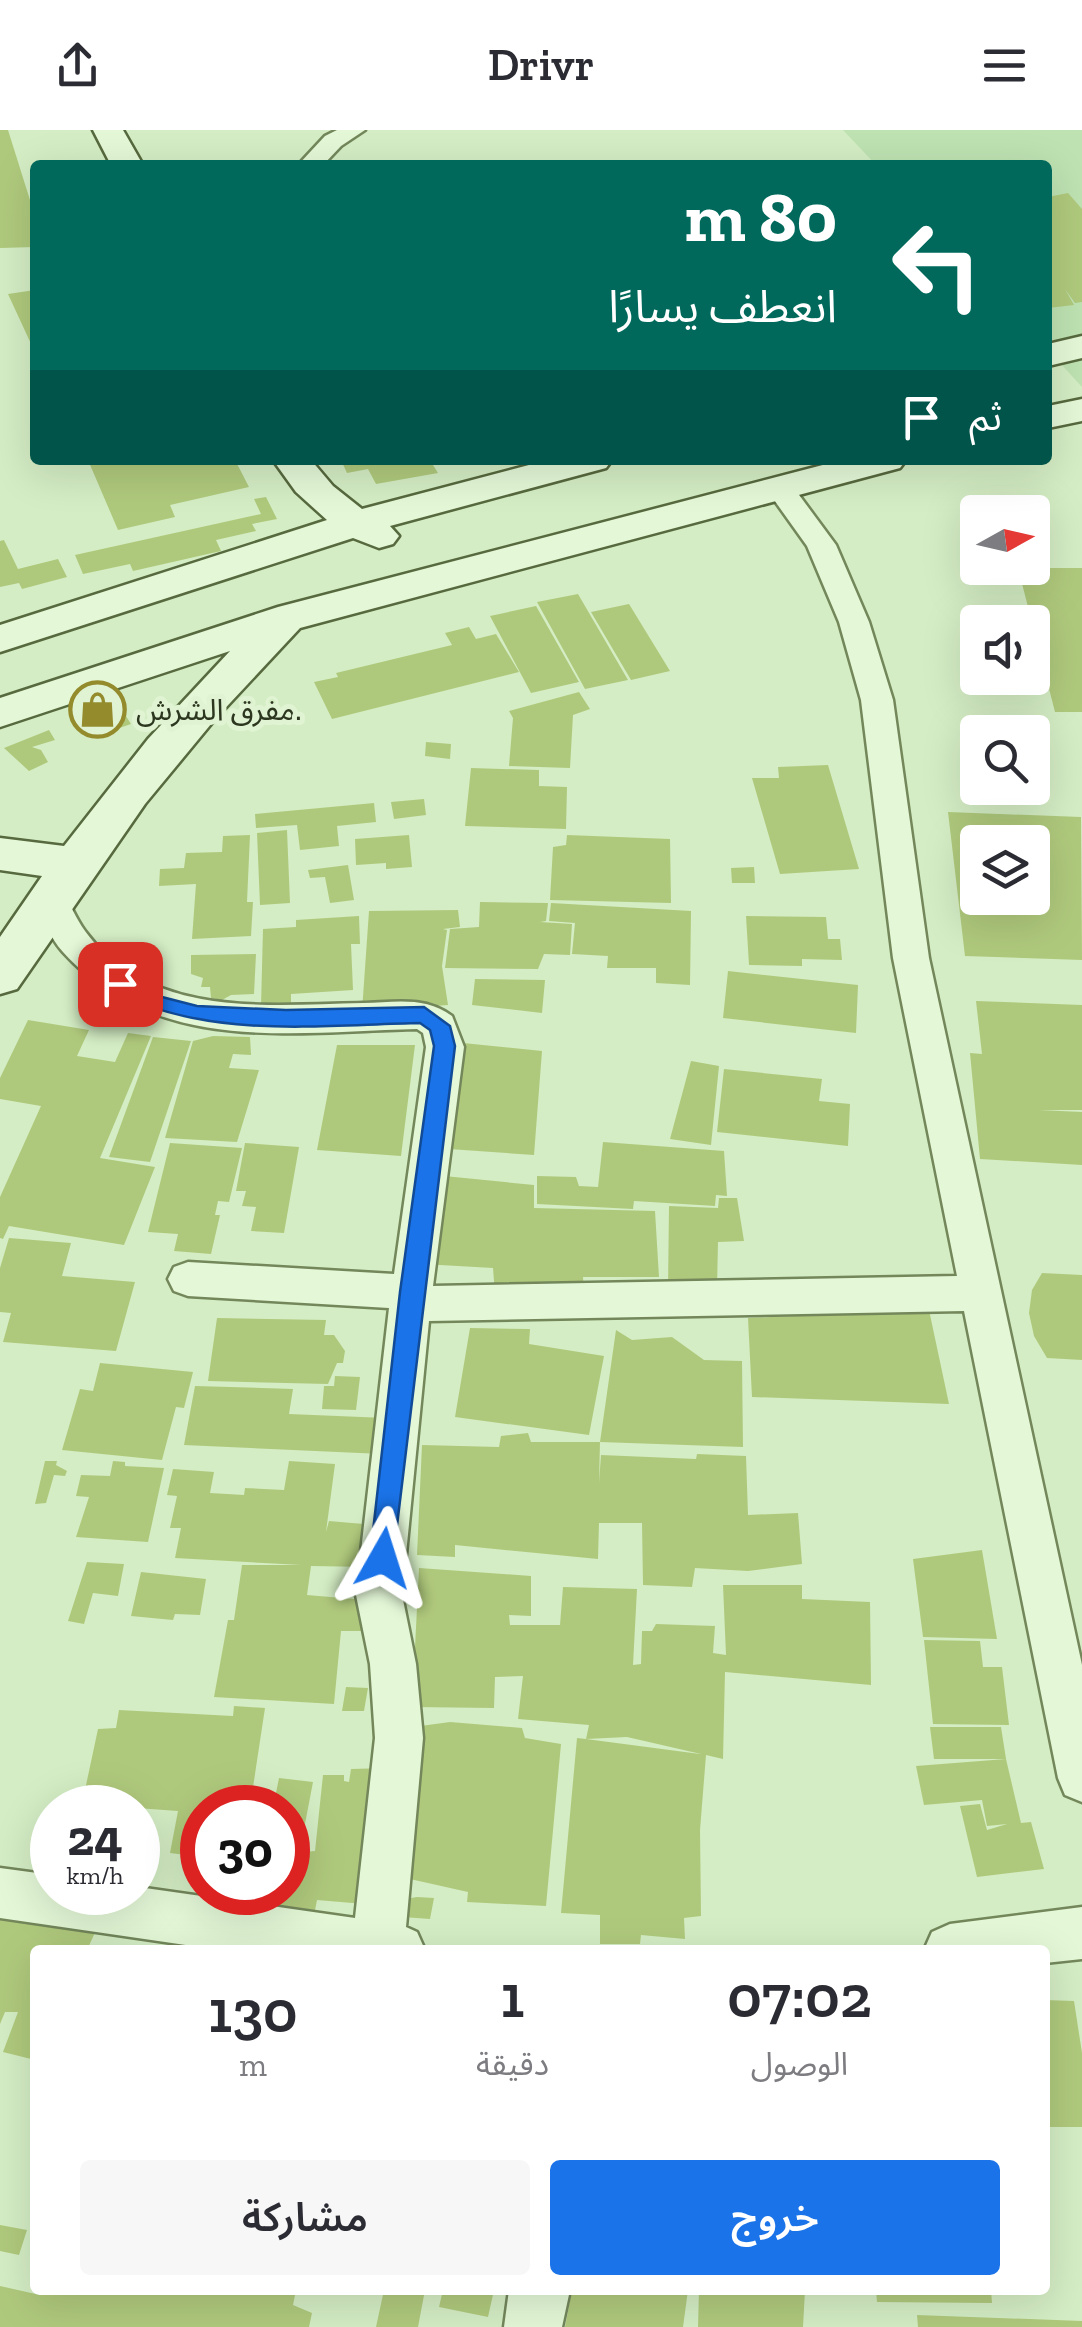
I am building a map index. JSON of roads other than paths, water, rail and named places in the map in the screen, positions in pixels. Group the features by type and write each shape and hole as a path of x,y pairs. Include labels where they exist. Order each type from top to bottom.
{"main road":[{"path":"108,130 123,160"},
{"path":"1052,354 1082,347"},
{"path":"1052,417 1082,410"},
{"path":"296,465 318,494 356,524 449,573"},
{"path":"0,639 356,524 574,465"},
{"path":"0,713 293,616 869,465"},
{"path":"110,602 150,666"},
{"path":"0,976 63,881 158,754 212,692 293,616"},
{"path":"0,854 63,881"}],"street":[{"path":"315,160 334,141 354,130"},
{"path":"780,490 820,545 854,622 877,700 911,958 1082,1778"},
{"path":"63,881 72,941 120,984 156,1004 197,1014 268,1018 424,1015 440,1026 445,1046 411,1298 379,1595 393,1664 400,1738 388,1945"},
{"path":"188,1279 411,1298 982,1293"},
{"path":"0,1892 367,1945"},
{"path":"989,1945 1082,1933"},
{"path":"533,2327 536,2295"}],"place":[{"name":"مفرق الشرش.","path":"97,710"}]}
